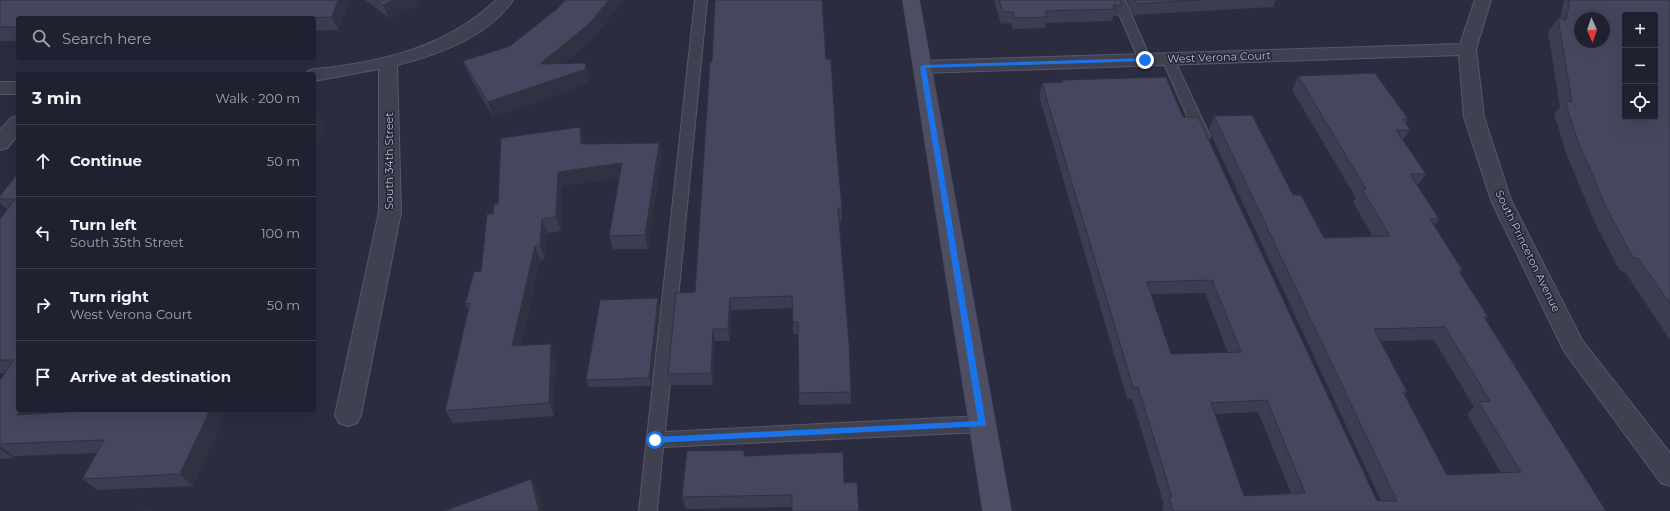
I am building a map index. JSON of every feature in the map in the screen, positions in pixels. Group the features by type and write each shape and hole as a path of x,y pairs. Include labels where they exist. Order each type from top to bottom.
{"main road":[{"path":"911,0 997,511"}],"street":[{"path":"316,75 388,63 413,56 452,40 495,12 505,0"},
{"name":"South Princeton Avenue","path":"1483,0 1467,49 1474,117 1501,200 1574,347 1670,474"},
{"name":"West Verona Court","path":"923,67 1467,49"},
{"name":"South 34th Street","path":"348,415 390,212 388,63"},
{"path":"0,88 16,88"},
{"path":"0,143 16,124"}],"lane":[{"path":"648,511 700,0"},
{"path":"1119,0 1145,60"},
{"path":"1168,59 1208,146"},
{"path":"655,440 982,424"}],"building":[{"path":"0,0 338,0 332,17 16,16 16,27 0,27"},
{"path":"377,0 393,0 383,5"},
{"path":"565,0 609,0 589,24 540,64 585,63 586,69 488,102 463,61 510,46 558,8"},
{"path":"715,0 822,0 826,59 831,59 842,208 838,208 849,342 851,392 799,393 798,322 793,322 792,296 730,298 728,329 713,329 711,373 668,374 676,293 695,292 710,62 712,62"},
{"path":"999,0 1120,0 1122,5 1113,5 1115,9 1045,11 1047,17 1015,18 1013,12 1003,12"},
{"path":"1135,0 1200,0 1137,4"},
{"path":"1570,0 1670,0 1670,304 1638,258 1633,258 1607,209 1577,139 1565,101 1572,102 1558,18 1566,20"},
{"path":"1375,73 1408,119 1403,119 1410,130 1396,130 1426,174 1410,174 1439,219 1430,219 1463,271 1459,271 1488,317 1484,317 1606,511 1173,511 1169,497 1172,497 1138,387 1133,387 1042,83 1063,82 1062,80 1166,77 1183,117 1198,117 1377,501 1397,501 1214,116 1252,115 1293,195 1301,195 1324,238 1390,236 1362,189 1366,189 1298,76","holes":["1212,280 1241,352 1171,354 1147,282","1445,327 1490,401 1479,402 1521,472 1447,475 1403,392 1407,392 1374,329","1267,400 1305,493 1244,496 1211,403"]},
{"path":"580,127 581,144 659,143 645,235 609,236 622,163 558,172 556,217 542,219 540,246 535,246 512,346 551,344 549,403 445,411 470,303 465,304 474,272 481,271 487,214 493,214 494,204 498,204 501,138"},
{"path":"16,176 16,412 19,412 17,415 66,412 209,412 180,474 82,479 104,440 0,444 0,380 14,360 0,360 0,219 15,199 0,199 0,196"},
{"path":"658,298 649,378 586,380 600,300"},
{"path":"744,450 744,456 843,452 844,483 857,482 859,511 792,511 792,495 682,497 687,451"},
{"path":"531,479 539,511 444,511"}],"route":[{"path":"655,440 982,424 923,67 1145,60"}]}
